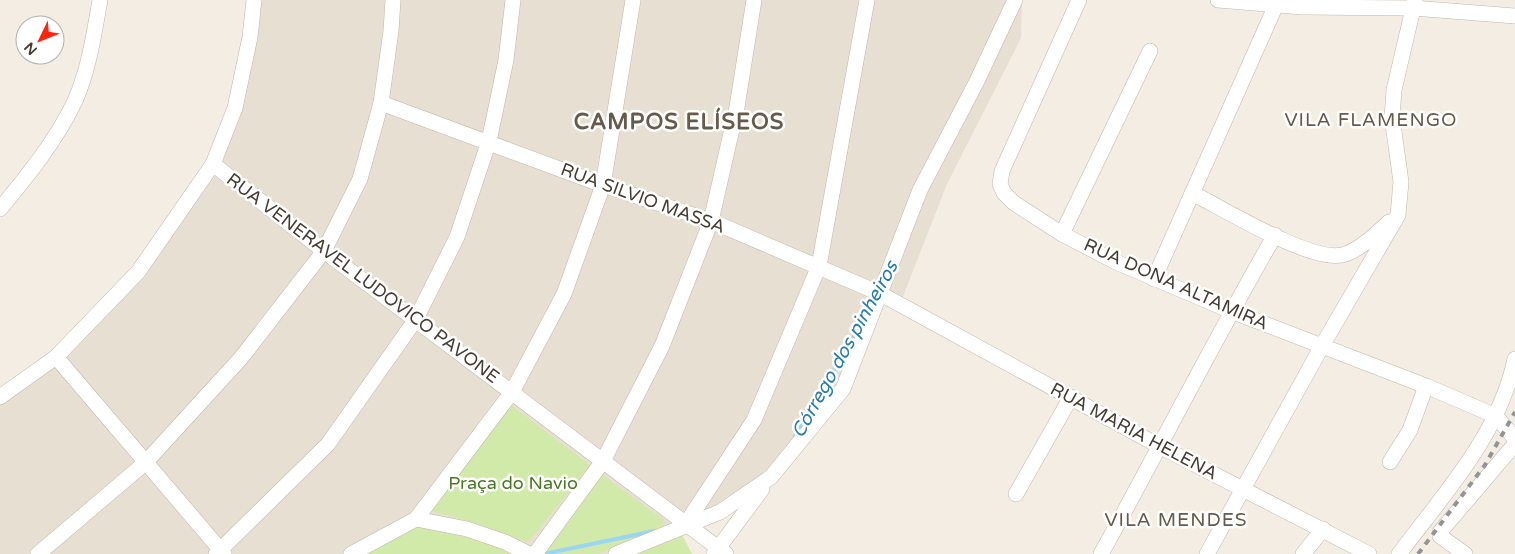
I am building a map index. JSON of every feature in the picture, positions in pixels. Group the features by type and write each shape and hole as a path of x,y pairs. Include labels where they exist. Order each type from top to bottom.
{"street":[{"path":"0,209 44,154 75,101 92,47 100,0"},
{"path":"0,396 56,357 138,272 213,164 235,108 250,37 254,0"},
{"path":"38,554 145,463 241,358 324,250 360,179 381,103 391,31 393,0"},
{"path":"56,357 221,552 328,444 416,319 457,237 489,141 506,60 512,0"},
{"path":"351,554 416,519 512,392 564,294 604,186 633,0"},
{"path":"535,554 602,461 662,346 711,221 737,107 754,0"},
{"path":"685,525 754,420 819,266 867,0"},
{"path":"719,552 771,477 843,389 920,190 976,83 1016,0"},
{"name":"RUA DONA ALTAMIRA","path":"1079,0 1002,171 1000,184 1004,193 1014,203 1062,234 1154,279 1231,311 1426,386 1496,416"},
{"path":"1218,0 1276,5 1303,3 1414,4 1515,16"},
{"path":"1207,554 1322,346 1398,215 1401,182 1392,117 1394,90 1414,4"},
{"path":"1154,279 1276,5"},
{"path":"1062,234 1150,50"},
{"name":"RUA SILVIO MASSA","path":"381,103 489,141 604,186 711,221 819,266 900,304"},
{"name":"RUA VENERAVEL LUDOVICO PAVONE","path":"213,164 719,552"},
{"path":"1192,193 1306,249 1335,256 1344,254 1398,215"},
{"path":"1101,554 1161,447 1231,311 1275,235"},
{"name":"RUA MARIA HELENA","path":"900,304 1161,447 1369,554"},
{"path":"1399,554 1473,455 1496,416 1515,359"},
{"path":"1390,462 1410,430 1426,386"},
{"path":"1016,494 1071,397"},
{"path":"1496,416 1515,439"},
{"path":"1465,554 1440,536 1440,532 1515,444"},
{"path":"616,554 720,512 771,477"},
{"path":"416,519 467,529 505,542 529,554"},
{"path":"1303,554 1323,529"}],"shaded area":[{"path":"254,0 1022,0 1021,38 947,184 900,304 880,293 843,389 771,477 720,512 616,554 529,554 467,529 351,554 0,554 0,397 56,357 138,272 213,164"}],"green space":[{"name":"Praça do Navio","path":"511,405 590,465 527,542 462,519 431,511"},
{"path":"601,474 664,520 663,526 599,554 543,554"},
{"path":"417,525 502,546 519,554 363,554"},
{"path":"681,533 692,554 627,554"}],"waterway":[{"name":"Córrego dos pinheiros","path":"795,436 860,326"},
{"name":"Córrego dos pinheiros","path":"544,554 654,531"}],"railway":[{"path":"1418,554 1485,465 1515,412"}],"district":[{"name":"VILA FLAMENGO","path":"1371,119"},
{"name":"CAMPOS ELÍSEOS","path":"679,121"},
{"name":"VILA MENDES","path":"1176,519"}]}
